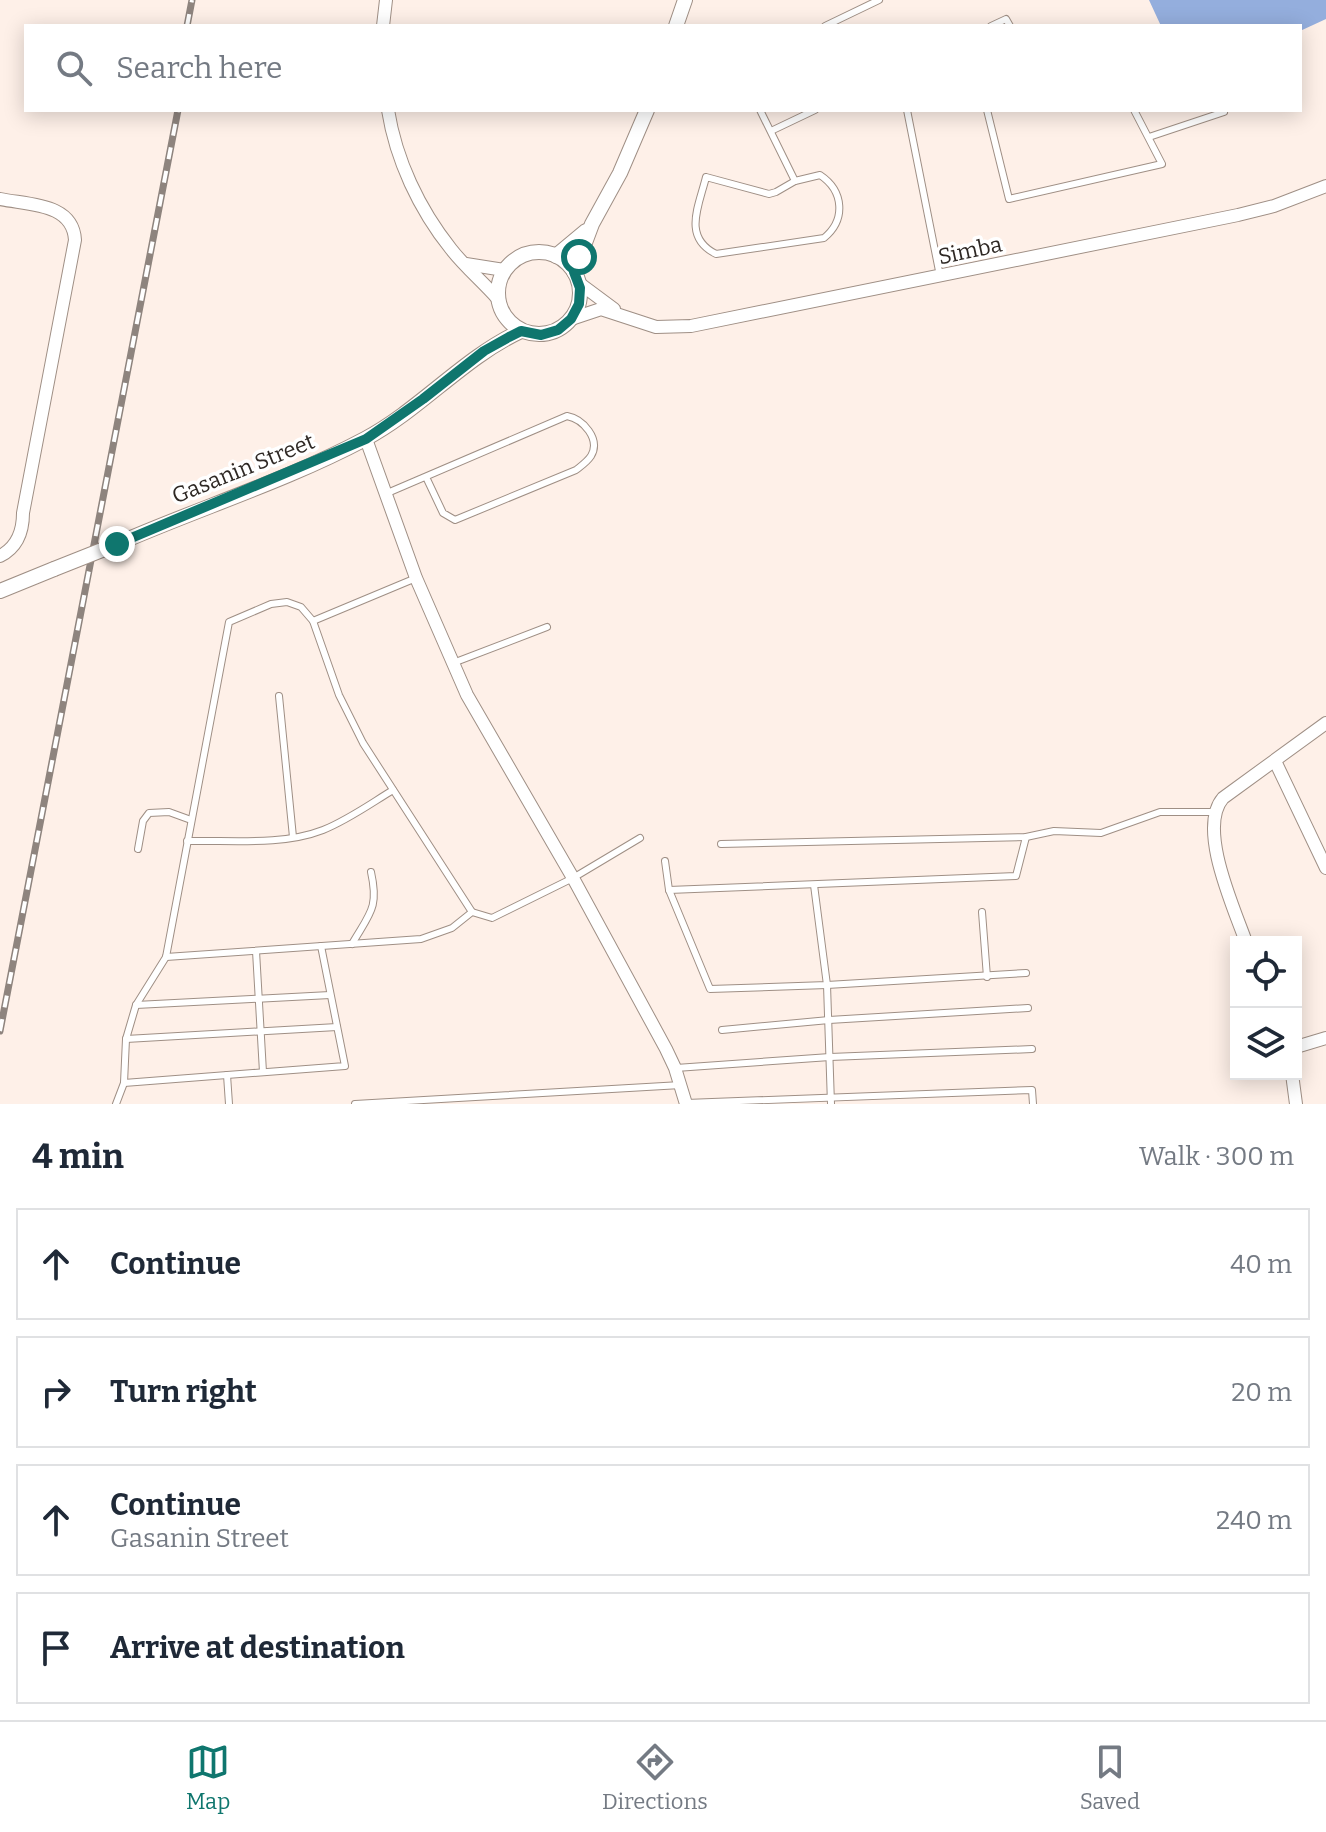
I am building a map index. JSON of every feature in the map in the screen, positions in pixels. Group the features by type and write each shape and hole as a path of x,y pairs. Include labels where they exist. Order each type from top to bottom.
{"street":[{"path":"383,24 386,0"},
{"path":"677,24 685,0"},
{"path":"388,112 395,143 419,200 434,226 463,263 497,298"},
{"path":"620,313 576,277 556,256 545,253 529,253 515,259 504,270 498,286 497,298 502,314 521,331 533,335 546,334 558,330 571,319 579,304 576,277 592,224 620,173 646,112"},
{"name":"Simba","path":"620,313 656,327 678,328 1262,209 1326,186"},
{"path":"0,199 62,213 75,231 23,513 23,533 7,553 0,556"},
{"path":"556,256 592,224"},
{"path":"463,263 504,270"},
{"path":"571,319 601,309 620,313"},
{"name":"Gasanin Street","path":"0,591 366,439 484,351 495,339 502,314"},
{"name":"Gasanin Street","path":"484,351 521,331"},
{"path":"366,439 416,578 452,663 675,1068 686,1103"},
{"path":"1244,936 1214,843 1215,812 1223,798 1326,723"},
{"path":"1275,761 1326,868"},
{"path":"1302,1045 1326,1038"},
{"path":"1293,1080 1296,1104"}],"lane":[{"path":"829,24 879,0"},
{"path":"761,112 795,181"},
{"path":"771,131 811,112"},
{"path":"907,112 940,276"},
{"path":"987,112 1009,199 1162,164 1135,112"},
{"path":"1149,137 1224,112"},
{"path":"820,175 831,182 840,209 839,219 835,229 824,238 716,254 706,249 696,237 694,224 706,177 769,194 795,181 820,175"},
{"path":"385,494 567,416 578,418 585,424 593,442 594,451 576,470 455,520 443,513 426,477"},
{"path":"313,621 416,578"},
{"path":"116,1104 124,1083 126,1039 136,1005 166,957 229,622 271,604 287,602 301,607 313,621 339,695 363,743 472,912 492,918 573,878 640,838"},
{"path":"452,663 547,627"},
{"path":"279,696 293,837"},
{"path":"187,841 293,837 320,831 393,790"},
{"path":"138,849 143,821 149,813 169,812 191,820"},
{"path":"721,844 1026,837 1054,831 1101,833 1160,812 1215,812"},
{"path":"669,890 1016,876 1026,837"},
{"path":"665,861 669,890 710,989 1026,973"},
{"path":"352,944 377,896 371,872"},
{"path":"814,885 827,985 831,1102"},
{"path":"166,957 421,939 452,928 472,912"},
{"path":"982,912 987,977"},
{"path":"124,1083 345,1066 321,946"},
{"path":"256,951 263,1072"},
{"path":"136,1005 330,995"},
{"path":"722,1030 1028,1008"},
{"path":"126,1039 337,1027"},
{"path":"675,1068 830,1057 1032,1049"},
{"path":"227,1075 229,1104"},
{"path":"355,1104 465,1101 681,1085"},
{"path":"686,1103 831,1102 1032,1090 1033,1104"},
{"path":"543,1094 544,1104"}],"water":[{"path":"1149,0 1326,0 1326,19 1302,30 1302,24 1160,24"}],"railway":[{"path":"187,24 192,0"},
{"path":"0,1031 178,112"}],"route":[{"path":"117,544 366,439 484,351 521,331 541,335 562,328 574,316 579,304 580,288 574,272 579,257"}]}
